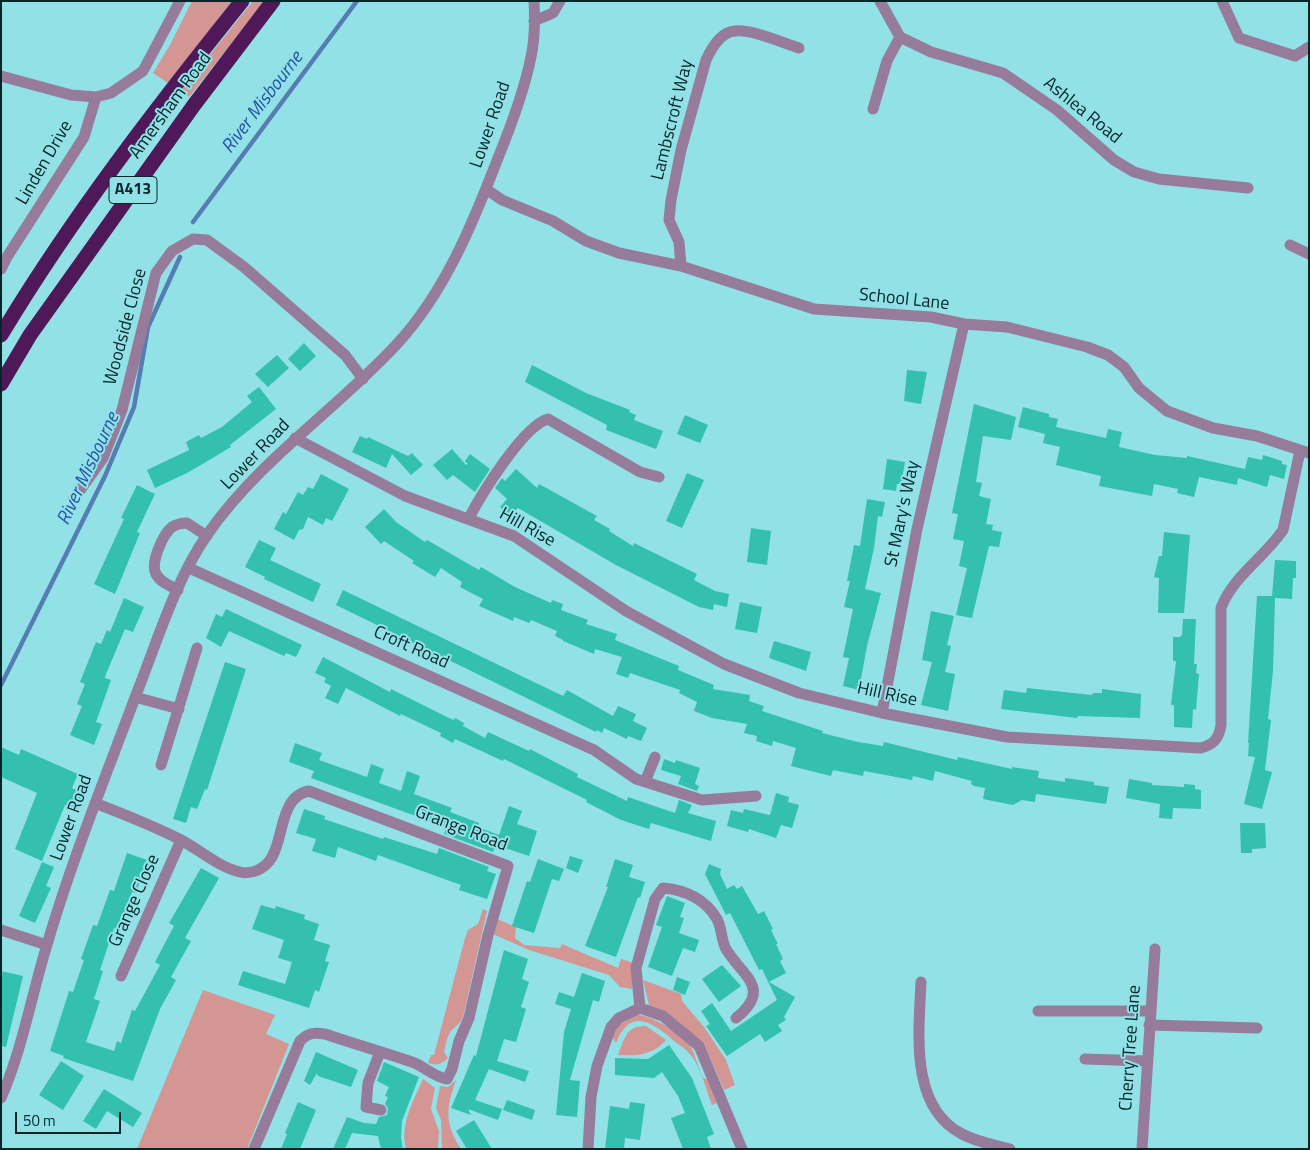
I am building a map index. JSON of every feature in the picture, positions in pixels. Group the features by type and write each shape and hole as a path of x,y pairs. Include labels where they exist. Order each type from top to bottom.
{"highway":[{"name":"Amersham Road","path":"1,335 86,205 172,89 242,1"},
{"name":"Amersham Road","path":"1,384 30,335 194,105 273,1"}],"street":[{"path":"1,76 72,95 96,97 111,93 143,71 180,1"},
{"name":"Lower Road","path":"1,1098 13,1071 47,945 95,803 178,590 206,536 250,483 295,438 363,379 399,342 426,308 460,250 486,189 514,114 531,59 534,1"},
{"path":"534,22 552,13 560,1"},
{"path":"872,109 887,61 900,37 880,1"},
{"path":"1222,1 1239,38 1294,56 1309,47"},
{"name":"Lambscroft Way","path":"681,266 679,242 669,220 671,200 681,150 706,60 712,48 724,36 735,30 800,48"},
{"name":"Ashlea Road","path":"900,37 930,52 1003,73 1057,110 1114,160 1134,172 1158,178 1248,188"},
{"name":"Linden Drive","path":"1,270 7,257 84,137 96,97"},
{"name":"School Lane","path":"486,189 502,200 553,221 586,241 619,253 681,266 814,309 931,317 964,324 1007,327 1087,347 1108,355 1124,367 1139,388 1167,411 1214,428 1257,436 1304,452"},
{"name":"Woodside Close","path":"73,500 103,458 122,410 156,273 172,251 193,239 207,240 244,267 345,355 363,379"},
{"path":"1290,245 1309,254"},
{"name":"St Mary's Way","path":"882,713 914,546 964,324"},
{"path":"469,518 484,491 517,446 535,425 548,419 626,465 640,472 660,477"},
{"name":"Hill Rise","path":"295,438 405,496 514,536 626,611 724,664 800,693 882,713 1007,737 1200,748 1209,746 1216,740 1221,725 1221,608 1228,591 1283,530 1304,452"},
{"path":"178,590 162,581 155,573 154,558 170,528 187,523 206,536"},
{"name":"Croft Road","path":"189,568 594,750 616,766 645,782 702,800 756,796"},
{"path":"161,765 197,648"},
{"path":"135,697 179,710"},
{"path":"645,782 656,757"},
{"name":"Grange Road","path":"95,803 181,840 239,872 252,873 263,868 272,857 288,808 293,799 300,793 309,791 508,866 488,935 469,1018 458,1041 450,1075 446,1079 440,1078 427,1068 325,1034 315,1033 306,1035 298,1046 254,1149"},
{"name":"Grange Close","path":"121,976 181,840"},
{"path":"640,1008 636,968 655,899 663,888 680,889 702,900 718,920 726,948 751,980 754,990 752,999 746,1010 736,1018"},
{"path":"1,930 47,945"},
{"name":"Cherry Tree Lane","path":"1142,1149 1155,948"},
{"path":"921,982 918,1042 921,1075 931,1102 942,1118 960,1134 987,1144 1010,1149"},
{"path":"588,1149 591,1098 597,1066 610,1026 619,1018 640,1008 663,1016 698,1046 742,1149"},
{"path":"1038,1011 1150,1011"},
{"path":"1149,1025 1256,1028"},
{"path":"380,1052 368,1083 366,1107 381,1110"},
{"path":"1085,1059 1147,1061"}],"shaded area":[{"path":"192,1 232,1 168,83 153,73 170,45"},
{"path":"253,1 265,1 189,97 181,91"},
{"path":"483,909 487,911 463,1017 448,1036 444,1052 448,1058 439,1064 428,1063 431,1055 434,1055 465,938 468,930 478,924"},
{"path":"497,919 516,927 515,938 524,945 560,948 562,944 618,968 621,959 634,963 632,989 620,987 609,975 529,950 493,934"},
{"path":"643,980 681,994 682,1001 704,1027 726,1060 735,1085 724,1090 704,1044 662,1010 649,1005"},
{"path":"203,990 275,1015 266,1034 289,1044 247,1149 137,1149"},
{"path":"637,1015 659,1022 689,1044 703,1078 708,1080 717,1103 712,1105 699,1069 691,1055 657,1028 642,1021 635,1021 628,1025 616,1043 612,1037 616,1029 625,1021"},
{"path":"646,1026 666,1040 656,1049 644,1054 618,1055 627,1034 634,1028"},
{"path":"423,1079 435,1088 431,1109 439,1131 438,1149 406,1149 406,1121"},
{"path":"456,1080 450,1099 448,1115 455,1139 461,1149 442,1149 441,1120 436,1108 440,1086 448,1087"}],"building":[{"path":"304,343 316,356 300,371 288,359"},
{"path":"277,355 289,368 268,387 255,374"},
{"path":"532,365 586,393 630,410 629,412 636,415 634,420 663,431 656,449 606,430 607,425 525,382"},
{"path":"907,370 927,372 921,404 904,401"},
{"path":"259,387 276,409 230,445 231,447 189,472 155,488 147,470 189,450 186,442 199,435 201,438 222,427 252,402 247,396"},
{"path":"974,404 1016,417 1011,440 983,436 976,482 982,483 979,496 991,499 986,524 993,525 992,530 1002,532 999,547 989,546 972,618 956,615 967,568 959,566 964,541 953,539 958,514 952,513"},
{"path":"1023,407 1049,414 1049,417 1058,419 1056,427 1106,438 1108,429 1122,432 1119,447 1155,455 1187,458 1187,456 1245,469 1248,457 1262,460 1263,455 1282,461 1282,464 1287,465 1284,479 1270,475 1267,487 1238,478 1237,485 1199,477 1194,497 1177,493 1178,489 1154,484 1152,496 1099,486 1101,476 1056,465 1060,447 1043,443 1045,434 1018,427"},
{"path":"685,415 708,425 700,443 677,434"},
{"path":"360,436 367,439 368,437 408,456 412,453 423,465 411,475 392,454 386,468 352,452"},
{"path":"452,449 466,465 468,464 465,461 470,454 490,469 475,492 453,475 447,480 433,465"},
{"path":"887,459 905,462 901,484 897,484 896,491 883,489"},
{"path":"516,469 537,488 539,484 597,516 594,520 633,546 634,543 697,574 694,580 715,591 729,594 727,607 714,604 713,610 699,607 616,565 518,508 510,516 500,507 507,499 495,488 502,478 505,481"},
{"path":"687,473 704,480 682,528 666,521"},
{"path":"321,474 349,489 332,521 326,518 323,525 308,517 303,529 299,530 294,540 274,529 283,512 286,514 298,492 303,495 308,487 313,489"},
{"path":"137,485 155,494 137,532 140,533 115,594 94,584 124,519 121,518"},
{"path":"867,499 885,502 882,517 878,516 874,548 865,589 881,593 867,646 859,690 843,686 849,658 843,657 853,609 844,607 850,581 847,581 854,545 860,546"},
{"path":"384,509 396,522 425,542 427,540 479,570 481,567 515,587 551,603 552,600 563,604 561,610 588,620 586,624 617,634 615,640 679,666 678,670 714,685 713,689 750,695 749,701 764,706 762,711 823,731 822,733 858,742 883,746 884,742 957,760 958,757 1012,769 1012,767 1039,771 1038,778 1065,782 1065,778 1094,782 1094,785 1109,787 1106,804 1036,794 1035,802 1022,800 1013,805 983,799 985,788 974,786 971,784 972,781 935,771 933,781 913,776 912,780 864,771 863,776 833,770 831,776 791,766 796,748 773,741 772,746 756,741 757,736 744,733 747,724 712,718 694,711 697,702 679,693 680,690 630,673 628,678 616,674 622,657 595,649 594,654 563,641 555,636 557,631 531,620 529,623 514,617 513,621 479,606 483,599 460,587 462,582 441,568 435,577 412,563 414,561 384,541 381,544 365,527"},
{"path":"751,528 771,531 767,565 747,562"},
{"path":"1164,532 1190,535 1184,613 1158,613 1159,578 1154,577 1159,556 1162,556"},
{"path":"259,540 276,548 270,560 321,584 313,602 264,579 265,577 245,567"},
{"path":"1275,560 1296,561 1296,578 1293,578 1292,599 1275,598 1273,671 1268,719 1271,720 1265,770 1272,772 1262,809 1244,804 1255,757 1248,756 1248,743 1257,596 1272,596"},
{"path":"343,590 563,696 567,690 613,716 618,706 636,714 633,721 647,728 641,741 628,736 627,739 604,728 602,733 597,730 596,732 336,605"},
{"path":"124,598 144,607 133,632 125,629 106,674 105,678 111,680 96,722 102,724 94,745 70,735 82,706 77,704 85,684 80,682 96,642 101,644 107,630 110,632"},
{"path":"740,602 762,607 757,633 735,629"},
{"path":"226,609 302,645 296,657 286,653 284,656 229,631 221,647 206,638 216,614 222,617"},
{"path":"931,611 954,616 947,645 951,646 945,672 955,674 948,711 921,705 932,662 922,660"},
{"path":"1183,619 1196,619 1194,664 1197,664 1196,673 1199,674 1196,710 1193,709 1192,728 1174,727 1174,705 1171,705 1176,661 1173,661 1173,637 1180,637 1182,635"},
{"path":"774,641 811,652 806,671 769,658"},
{"path":"323,657 390,692 391,689 449,718 454,720 455,718 464,723 463,726 485,738 488,732 529,751 530,749 578,774 577,777 627,801 628,797 675,813 679,800 692,805 688,813 716,821 711,841 651,823 649,829 621,820 586,802 587,800 504,759 503,761 455,739 453,743 440,736 441,733 401,714 400,716 346,688 338,704 325,698 331,686 324,682 326,678 315,673"},
{"path":"225,662 246,669 207,790 205,789 197,809 191,807 186,823 173,819"},
{"path":"1027,688 1092,695 1093,693 1102,693 1102,689 1141,694 1140,718 1078,716 1077,718 1001,709 1004,690 1026,693"},
{"path":"295,743 322,753 319,760 367,777 371,764 384,769 379,783 401,791 407,771 420,776 414,794 452,808 450,812 479,823 478,827 499,835 509,806 522,811 517,824 537,831 529,856 496,845 493,852 444,834 446,827 311,778 314,771 289,762"},
{"path":"1,747 19,755 21,749 78,774 72,788 84,794 77,810 65,805 42,861 15,849 37,793 1,777"},
{"path":"664,759 675,763 676,760 700,768 695,784 699,786 697,791 678,784 681,776 661,770"},
{"path":"1129,779 1152,783 1152,785 1184,787 1184,784 1195,785 1195,789 1201,790 1201,809 1173,808 1172,819 1159,818 1160,804 1126,798"},
{"path":"776,793 789,797 788,802 799,805 792,828 781,825 776,838 749,829 748,832 727,826 731,810 743,813 744,809 770,815"},
{"path":"304,809 325,816 324,819 383,839 384,837 437,854 439,848 489,867 487,871 496,874 487,899 459,890 461,885 378,855 376,861 338,847 335,858 312,851 316,839 296,833"},
{"path":"1240,823 1265,823 1266,848 1252,849 1252,853 1241,853"},
{"path":"127,853 147,860 136,893 132,892 118,930 114,928 100,970 103,971 94,999 100,1001 86,1042 114,1051 117,1041 121,1043 132,1010 135,1011 160,965 155,962 174,926 169,923 201,868 219,878 185,938 191,941 171,977 176,980 160,1009 133,1081 63,1058 64,1056 50,1051 69,991 73,992 84,960 81,959 93,925 97,926 110,890 114,891"},
{"path":"570,856 583,860 578,873 566,868"},
{"path":"538,859 564,869 559,881 552,879 534,933 512,926 527,881 530,882"},
{"path":"615,859 633,865 629,877 645,882 616,957 585,946 608,887 606,887"},
{"path":"42,862 54,867 46,886 51,888 35,923 19,916"},
{"path":"709,864 721,869 720,874 727,889 734,885 737,889 742,886 758,914 764,911 773,929 771,930 783,959 780,961 786,973 769,982 795,997 784,1017 786,1020 778,1025 782,1031 765,1042 760,1034 727,1056 706,1026 710,1024 701,1011 712,1003 731,1031 777,1000 762,969 759,970 730,913 726,915 705,874"},
{"path":"667,896 685,903 680,917 684,918 679,933 699,940 695,952 683,948 672,976 648,967 662,927 656,925"},
{"path":"261,905 275,909 276,906 305,915 304,919 319,924 314,940 330,945 325,961 329,962 319,992 315,990 309,1008 238,985 243,971 285,984 292,962 278,958 284,940 252,929"},
{"path":"504,950 528,959 522,979 529,982 521,1007 526,1009 516,1042 504,1039 497,1061 529,1071 525,1082 489,1069 475,1100 502,1109 498,1120 468,1109 471,1115 451,1108 474,1055 476,1056"},
{"path":"722,965 741,986 719,1002 702,979"},
{"path":"1,971 23,976 6,1047 1,1046"},
{"path":"582,973 605,981 599,1002 593,1000 570,1080 580,1081 577,1117 556,1115 564,1032 571,1009 555,1004 559,992 574,997"},
{"path":"677,977 690,982 685,995 673,990"},
{"path":"669,1045 692,1078 714,1134 707,1137 711,1149 683,1149 671,1118 685,1113 678,1096 662,1072 654,1078 615,1075 615,1058 648,1059"},
{"path":"316,1052 358,1070 351,1087 318,1076 317,1073 310,1085 304,1081"},
{"path":"61,1061 84,1076 63,1110 39,1095"},
{"path":"384,1062 419,1077 402,1121 401,1138 403,1149 381,1149 378,1136 352,1133 345,1149 333,1149 347,1117 364,1123 376,1124 379,1117 387,1115 388,1108 385,1104 388,1097 385,1096 389,1087 377,1081"},
{"path":"104,1089 142,1113 133,1127 107,1111 96,1129 83,1121"},
{"path":"507,1100 535,1110 532,1120 503,1110"},
{"path":"298,1102 316,1110 300,1149 281,1149 287,1134 285,1133"},
{"path":"630,1102 645,1104 640,1140 625,1138 624,1149 605,1149 610,1106 629,1109"},
{"path":"474,1120 492,1149 467,1149 456,1131"}],"waterway":[{"name":"River Misbourne","path":"193,222 357,1"},
{"name":"River Misbourne","path":"1,685 105,476 134,407 148,327 180,257"}]}
